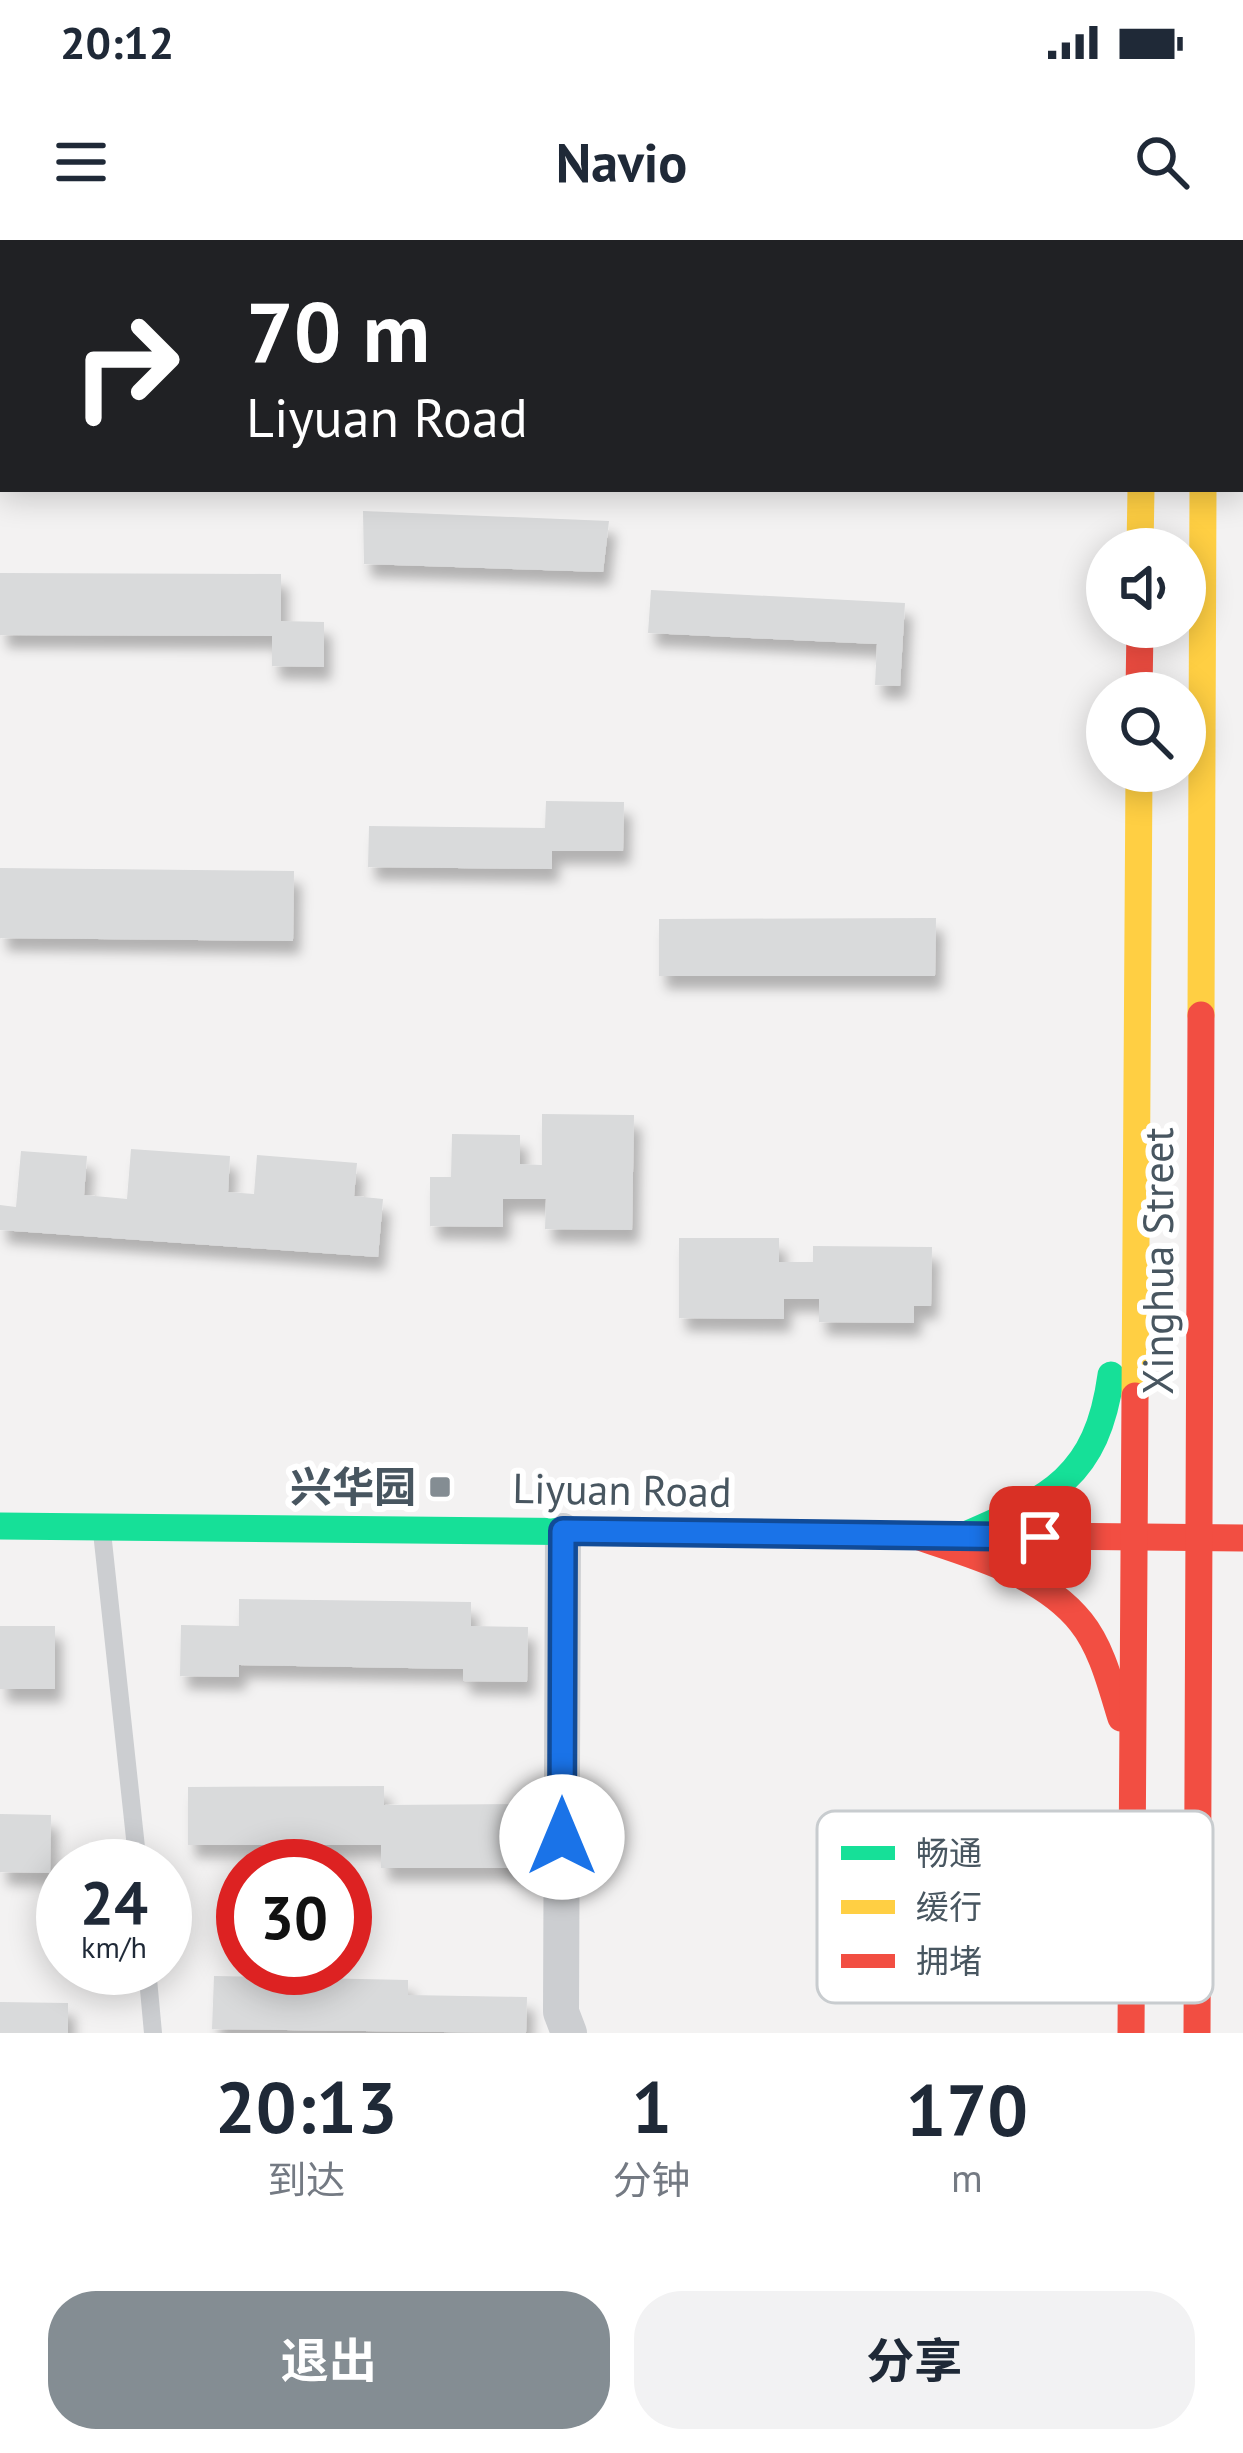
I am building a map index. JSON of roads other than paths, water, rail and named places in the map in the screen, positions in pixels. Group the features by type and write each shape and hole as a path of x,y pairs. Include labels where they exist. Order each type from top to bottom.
{"main road":[{"path":"1141,492 1141,528"},
{"name":"Xinghua Street","path":"1198,1811 1203,492"},
{"name":"Xinghua Street","path":"1132,1811 1139,792"},
{"path":"963,1536 1008,1517 1083,1466 1099,1442 1109,1411 1112,1347 1135,1291"},
{"path":"1200,1322 1228,1402"},
{"name":"Liyuan Road","path":"0,1526 1243,1538"},
{"path":"913,1535 986,1560 1041,1589 1081,1621 1132,1749"},
{"path":"1210,1811 1227,1776"},
{"name":"Xinghua Street","path":"1131,2003 1131,2033"},
{"name":"Xinghua Street","path":"1197,2003 1197,2033"}],"street":[{"path":"563,1531 561,2012 569,2033"}],"lane":[{"path":"101,1527 135,1839"},
{"path":"149,1995 153,2033"}],"place":[{"name":"兴华园","path":"440,1487"}]}
